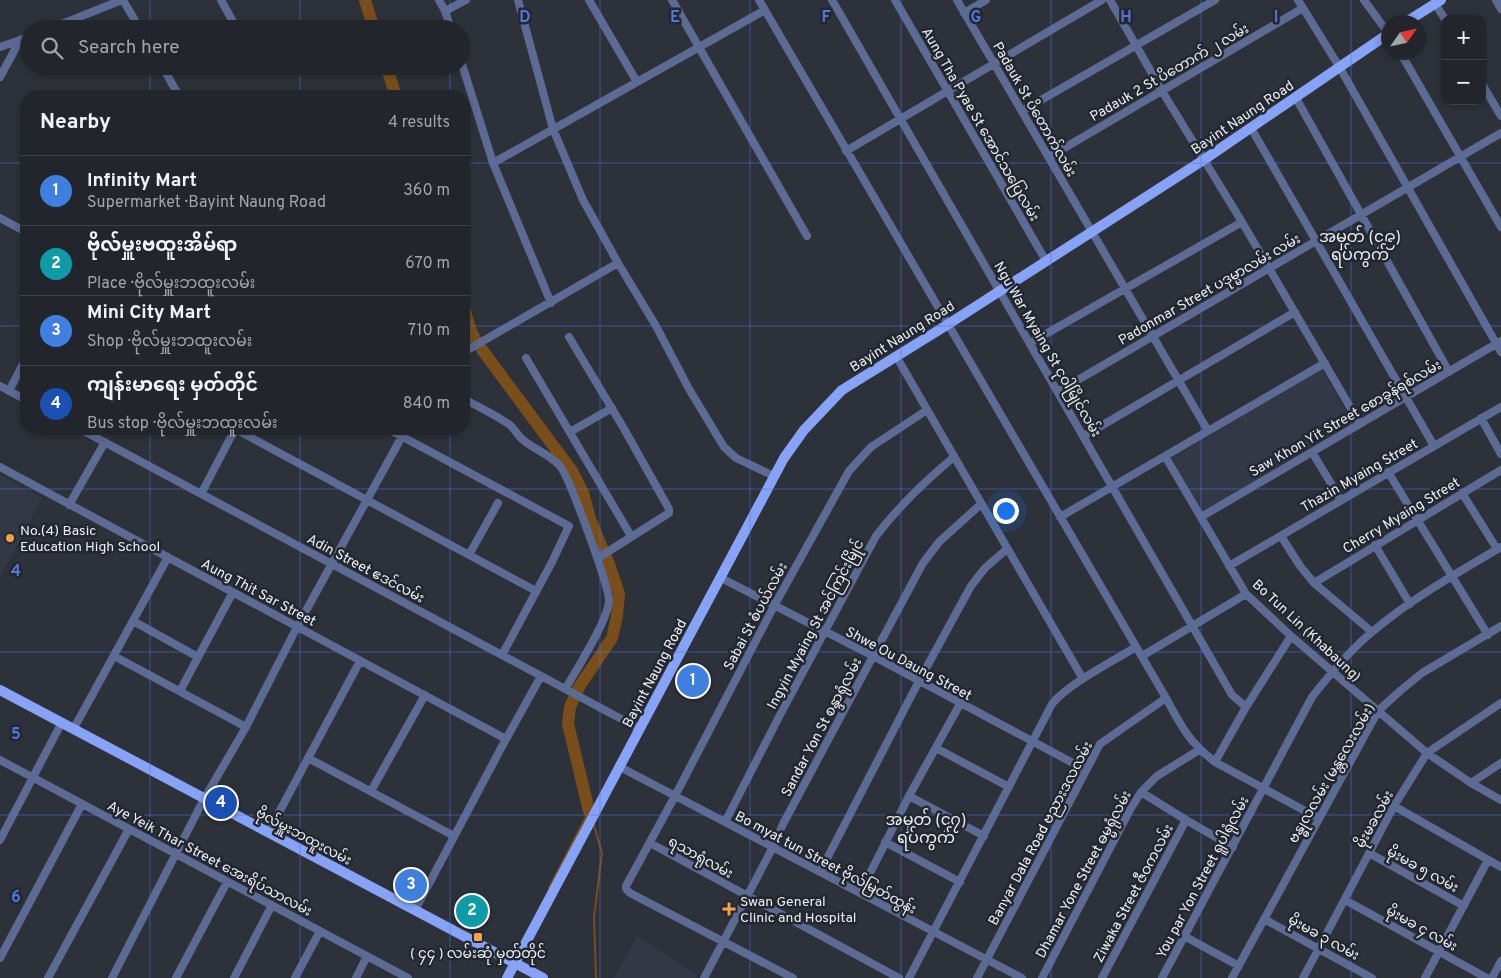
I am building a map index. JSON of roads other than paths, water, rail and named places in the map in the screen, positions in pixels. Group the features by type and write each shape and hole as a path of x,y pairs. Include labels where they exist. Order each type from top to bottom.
{"main road":[{"path":"1417,15 1438,2"},
{"name":"Bayint Naung Road","path":"507,978 774,476 804,430 842,390 948,325 1205,159 1381,39"},
{"name":"ဗိုလ်မှူးဘထူးလမ်း","path":"0,690 74,728 204,800 543,978"}],"street":[{"path":"72,20 123,0 135,20"},
{"path":"221,0 233,20"},
{"path":"439,0 446,11 448,20"},
{"path":"446,11 466,0"},
{"path":"518,0 554,129 583,200 656,326 689,389 724,447 736,458 774,476"},
{"path":"589,0 637,82"},
{"path":"672,0 807,236"},
{"path":"759,0 1142,656 1186,735 1199,750 1215,762 1318,818"},
{"name":"Ngu War Myaing St ငုဝါမြိုင်လမ်း","path":"832,0 1193,624 1232,695 1246,707"},
{"name":"Aung Tha Pyae St အောင်သပြေလမ်း","path":"895,0 1046,261"},
{"name":"Padauk St ပိတောက်လမ်း","path":"957,0 1208,430"},
{"path":"964,13 986,0"},
{"path":"846,151 1102,0"},
{"path":"1110,0 1360,424"},
{"path":"1022,111 1215,0"},
{"path":"1298,0 1340,68 1407,188 1499,343 1501,352"},
{"path":"1364,0 1381,24"},
{"path":"1496,0 1501,9"},
{"path":"1438,2 1443,15"},
{"name":"Padauk 2 St ပိတောက် ၂ လမ်း","path":"1049,157 1303,8"},
{"path":"493,163 765,10"},
{"path":"0,47 20,40"},
{"path":"0,77 20,40"},
{"path":"1405,60 1501,227"},
{"path":"167,75 176,90"},
{"path":"465,75 493,163 551,302"},
{"path":"1486,91 1501,116"},
{"path":"1296,98 1449,372"},
{"path":"1251,128 1434,446"},
{"name":"Padonmar Street ပဒုမ္မာလမ်း လမ်း","path":"1058,392 1501,133"},
{"path":"0,218 20,229"},
{"path":"1030,342 1242,222"},
{"path":"470,348 618,263"},
{"path":"1084,436 1295,312"},
{"path":"569,337 669,509 669,513 600,556"},
{"name":"Saw Khon Yit Street စောခွန်ရစ်လမ်း","path":"1201,517 1499,343"},
{"path":"896,356 1083,679"},
{"path":"526,358 631,536"},
{"path":"1060,517 1325,363"},
{"path":"8,390 20,369"},
{"path":"0,386 20,397"},
{"path":"470,402 509,424 521,439 560,466 600,556 609,600 606,613 569,690"},
{"name":"Thazin Myaing Street","path":"1229,566 1501,407"},
{"path":"570,432 612,408"},
{"name":"Sabai St စံပယ်လမ်း","path":"723,942 630,894 626,886 774,606 850,471 871,447 926,410"},
{"path":"1481,418 1501,454"},
{"name":"Adin Street ဧဒင်လမ်း","path":"92,435 640,729"},
{"path":"201,494 232,435"},
{"path":"246,435 536,591"},
{"path":"112,978 204,800 246,727 297,627 402,435"},
{"path":"409,435 569,526 502,655"},
{"path":"69,505 105,442"},
{"path":"1312,452 1341,500"},
{"name":"Bo Tun Lin (Khabaung)","path":"1165,456 1246,594 1291,636 1427,753 1471,783 1501,800"},
{"name":"Ingyin Myaing St အင်ကြင်းမြိုင်","path":"725,822 876,536 890,517 926,481 954,457"},
{"name":"Aung Thit Sar Street","path":"0,468 506,739"},
{"name":"Cherry Myaing Street","path":"1314,583 1501,470"},
{"path":"1388,472 1488,635"},
{"path":"1462,493 1499,548"},
{"path":"469,555 498,503"},
{"name":"Sandar Yon St စန္ဒာရုံလမ်း","path":"704,978 923,563 939,542 981,504"},
{"path":"1281,536 1300,566 1314,583 1372,632"},
{"path":"1375,545 1410,604"},
{"name":"You par Yon Street ရူပါရုံလမ်း","path":"1162,978 1312,697 1332,671 1372,632 1410,604 1499,548"},
{"path":"820,872 919,681 971,586 985,568 1007,549"},
{"path":"74,728 168,558"},
{"name":"Shwe Ou Daung Street","path":"721,578 873,656 1086,770"},
{"path":"180,691 233,592"},
{"path":"1142,656 1246,594"},
{"path":"133,621 198,657"},
{"name":"ဗန္ဓုလလမ်း (မန္တလေးလမ်း)","path":"1232,978 1378,711 1400,690 1422,673 1501,626"},
{"path":"1215,762 1246,707 1291,636"},
{"path":"910,978 1032,742 1058,697 1083,679 1136,647"},
{"path":"114,656 246,727"},
{"path":"268,833 360,660"},
{"path":"416,910 541,676"},
{"path":"371,791 425,695"},
{"name":"Banyar Dala Road ဗညားဒလလမ်း","path":"977,978 1100,744 1166,698"},
{"name":"မိုးမခလမ်း","path":"1303,978 1394,806 1427,753 1501,703"},
{"path":"860,893 909,796 960,704"},
{"path":"0,840 62,722"},
{"path":"936,748 1009,787"},
{"name":"Dhamar Yone Street ဓမ္မရုံလမ်း","path":"1042,978 1141,792 1157,776 1199,750"},
{"path":"308,758 454,836"},
{"name":"Aye Yeik Thar Street အေးရိပ်သာလမ်း","path":"0,760 408,978"},
{"path":"1471,783 1501,764"},
{"name":"Bo myat tun Street ဗိုလ်မြတ်ထွန်း","path":"620,767 1022,978"},
{"path":"1141,792 1232,847"},
{"path":"909,796 984,836"},
{"path":"0,958 82,804"},
{"path":"1394,806 1501,867"},
{"path":"0,820 8,824"},
{"name":"Ziwaka Street ဇီဝကလမ်း","path":"1102,978 1186,820"},
{"path":"48,978 129,829"},
{"path":"886,842 960,882"},
{"name":"ရသာရုံလမ်း","path":"650,843 899,978"},
{"name":"မိုးမခ ၅ လမ်း","path":"1369,853 1464,906"},
{"path":"1425,978 1488,860"},
{"path":"176,978 227,882"},
{"name":"မိုးမခ ၄ လမ်း","path":"1345,900 1487,978"},
{"path":"234,978 272,905"},
{"name":"မိုးမခ ၃ လမ်း","path":"1264,918 1372,978"},
{"path":"295,978 320,931"},
{"path":"1184,936 1239,966"},
{"path":"723,942 793,978"},
{"path":"356,978 367,956"},
{"path":"1492,978 1501,961"}],"waterway":[{"path":"365,0 371,20"},
{"path":"389,75 394,90"},
{"path":"470,328 483,351 572,471 583,493 590,519 619,594 612,638 579,687 570,707 568,724 589,811"},
{"path":"549,888 589,811"},
{"path":"593,822 602,853 594,917 596,978"}],"place":[{"name":"No.(4) Basic Education High School","path":"10,538"},
{"name":"Infinity Mart","path":"693,681"},
{"name":"ကျန်းမာရေး မှတ်တိုင်","path":"221,803"},
{"name":"Mini City Mart","path":"411,885"},
{"name":"Swan General Clinic and Hospital","path":"729,909"},
{"name":"ဗိုလ်မှူးဗထူးအိမ်ရာ","path":"472,911"},
{"name":"( ၄၄ ) လမ်းဆုံ မှတ်တိုင်","path":"478,937"}],"district":[{"name":"အမှတ် (၄၉) ရပ်ကွက်","path":"1360,245"},
{"name":"အမှတ် (၄၇) ရပ်ကွက်","path":"926,828"}]}
